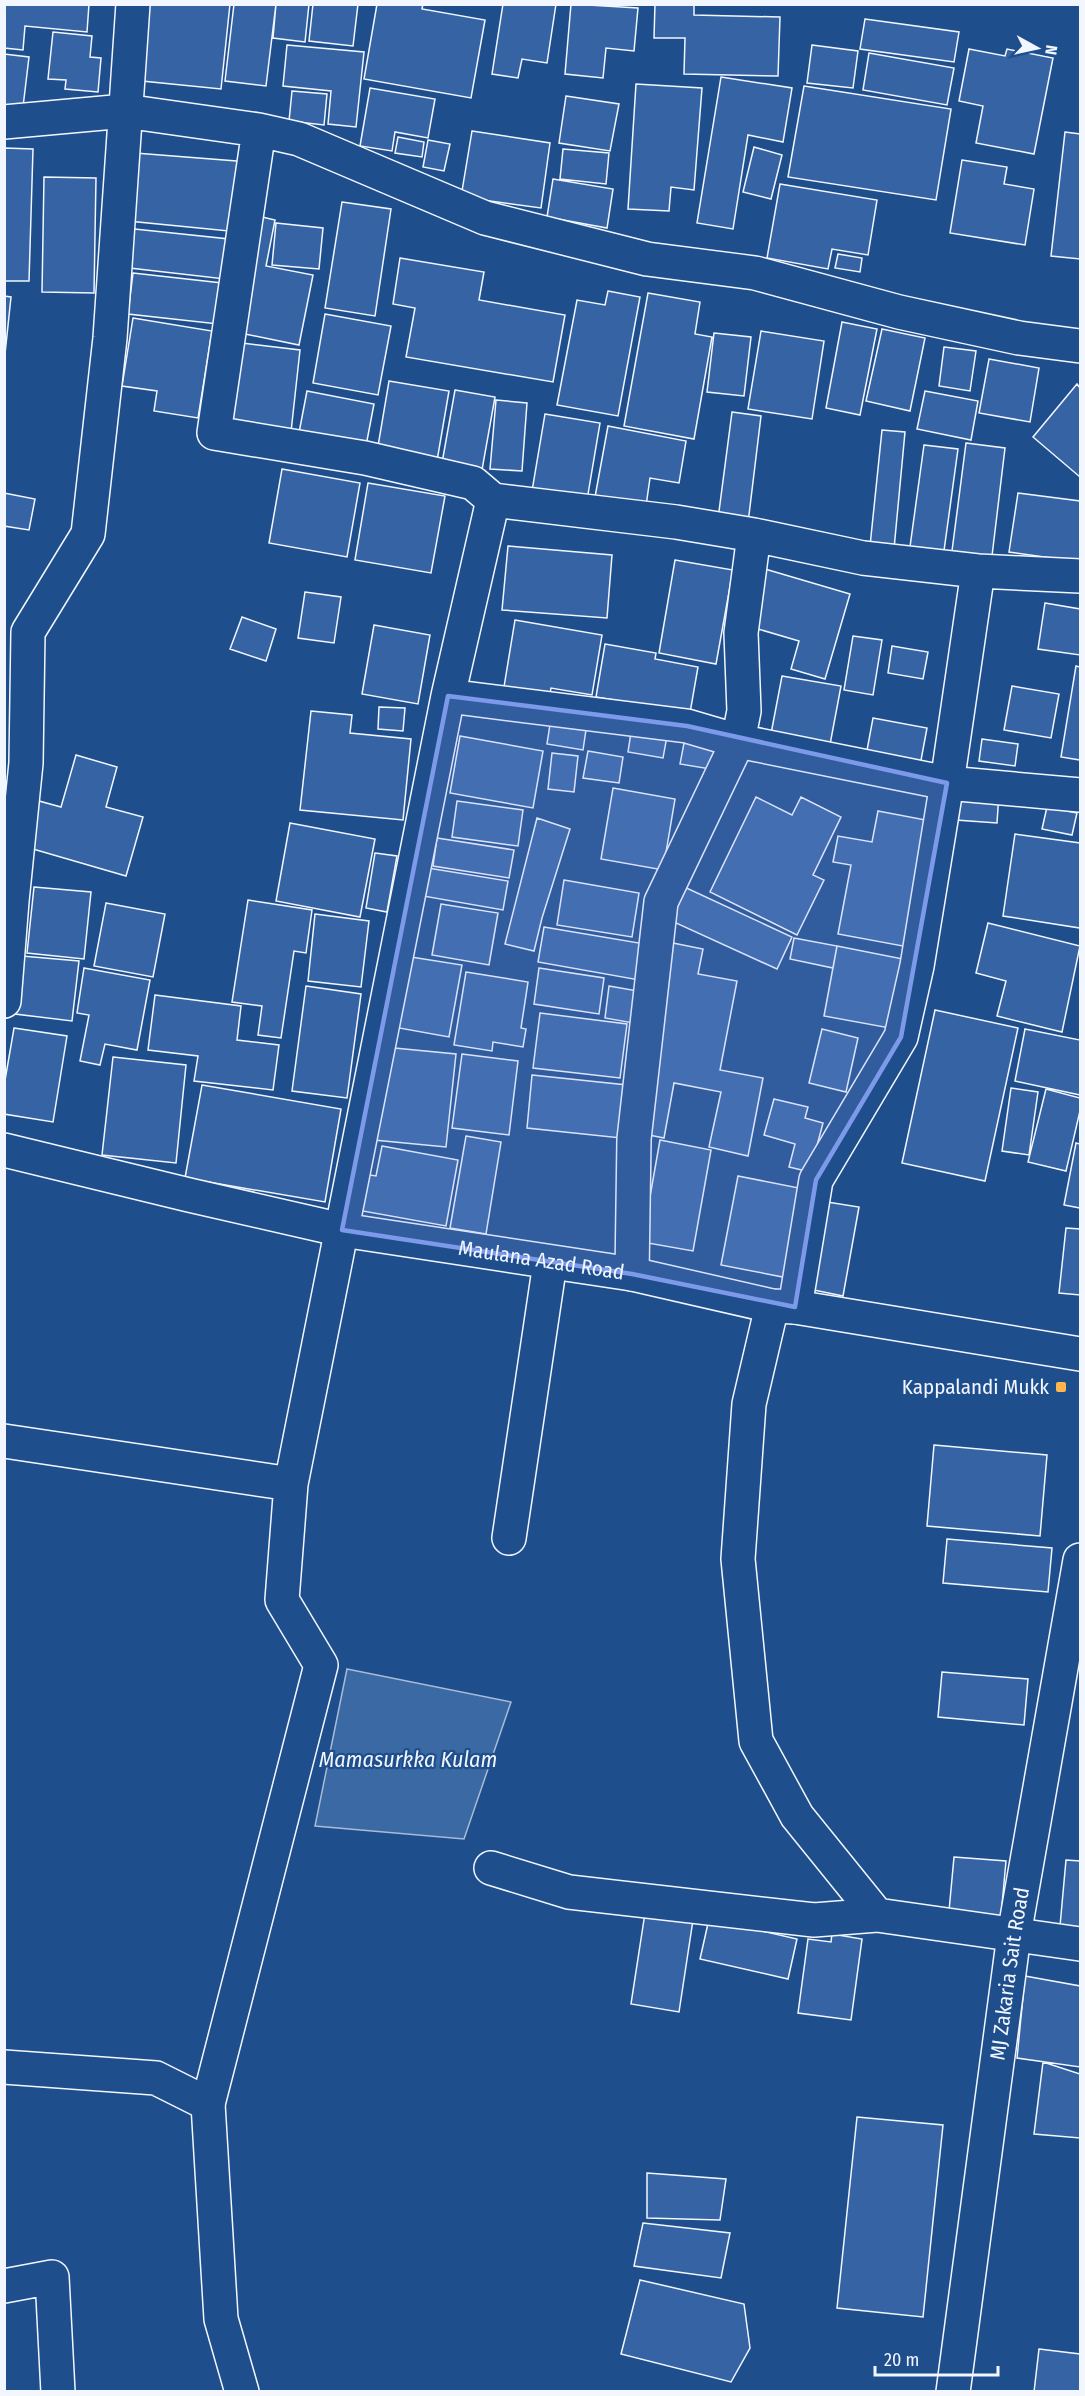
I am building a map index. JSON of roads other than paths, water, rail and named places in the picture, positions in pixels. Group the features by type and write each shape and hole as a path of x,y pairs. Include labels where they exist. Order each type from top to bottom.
{"street":[{"path":"4,1001 26,763 28,632 88,534 110,338 133,4"},
{"path":"4,122 125,111 259,130 299,139 485,218 648,259 755,273 900,312 1019,338 1080,346"},
{"path":"259,130 214,433 365,458 473,483 493,500 676,522 863,558 978,571 1080,576"},
{"path":"242,2391 221,2319 208,2104 321,1665 282,1600 291,1484 448,696 493,500"},
{"path":"632,1274 634,1139 661,902 738,741 744,711 741,633 753,535"},
{"path":"877,1915 797,1816 756,1741 738,1559 749,1404 784,1307 816,1180 901,1037 917,966 978,571"},
{"path":"448,696 687,726 738,741 947,783 1080,795"},
{"name":"Maulana Azad Road","path":"4,1150 189,1196 342,1230 632,1274 784,1307 1080,1354"},
{"path":"509,1538 550,1263"},
{"path":"4,1441 291,1484"},
{"name":"MJ Zakaria Sait Road","path":"953,2391 1014,1935 1080,1560"},
{"path":"491,1868 569,1892 814,1920 877,1915 1080,1944"},
{"path":"4,2067 156,2078 208,2104"},
{"path":"4,2286 52,2277 58,2391"}],"water":[{"name":"Mamasurkka Kulam","path":"347,1669 511,1702 464,1839 315,1826"}],"place":[{"name":"Kappalandi Mukk","path":"1061,1387"}]}
